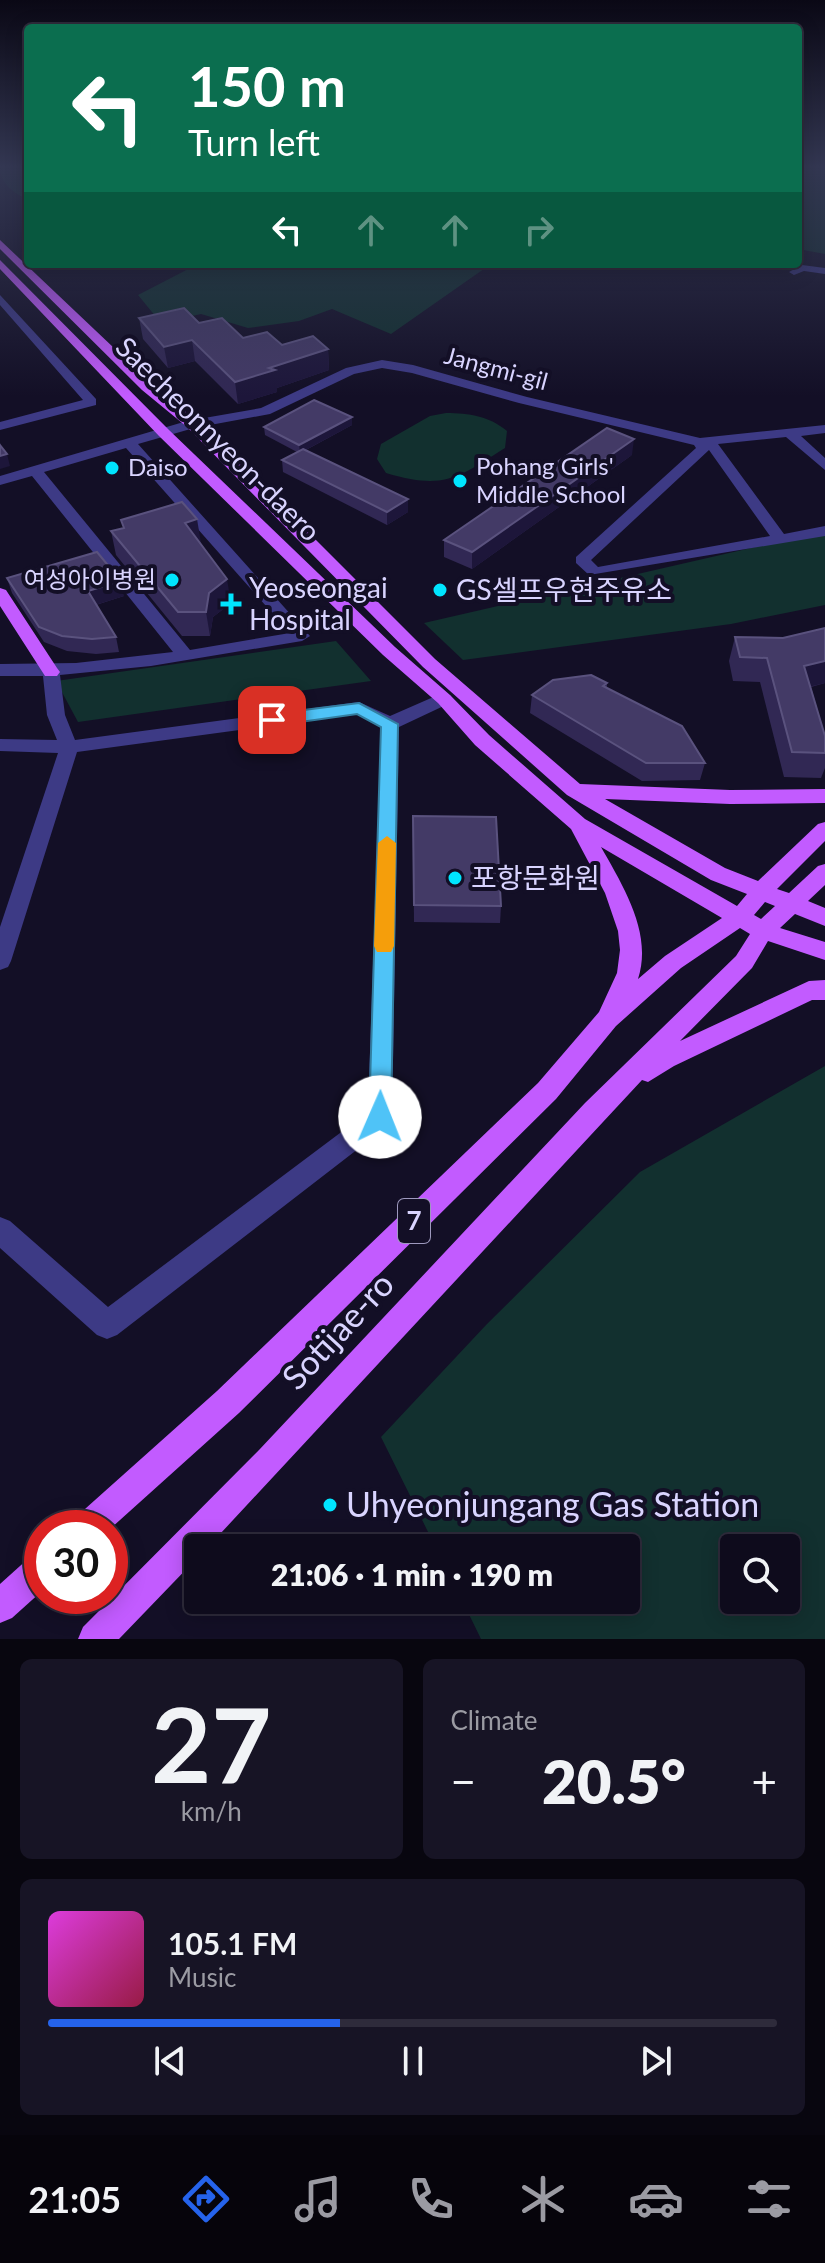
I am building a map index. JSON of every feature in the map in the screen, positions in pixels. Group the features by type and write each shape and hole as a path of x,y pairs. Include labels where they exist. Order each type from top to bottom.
{"main road":[{"name":"Saecheonnyeon-daero","path":"0,243 24,267"},
{"name":"Saecheonnyeon-daero","path":"0,263 164,433 389,651 444,699 482,740 578,824 752,924 825,951"},
{"name":"Saecheonnyeon-daero","path":"26,268 147,387 192,424 429,663 574,790 718,874 825,917"},
{"path":"0,593 51,672"},
{"path":"574,790 730,797 825,796"},
{"path":"578,824 625,916 630,940 631,966 608,1019"},
{"path":"752,924 760,893 825,829"},
{"path":"752,924 793,905 825,872"},
{"name":"Sotijae-ro","path":"107,1510 228,1402 547,1091 608,1019 673,962 752,924"},
{"name":"Sotijae-ro","path":"95,1639 270,1461 594,1111 744,962 752,924"},
{"path":"613,1095 666,1059 809,991 825,990"},
{"path":"0,1606 24,1585"}],"street":[{"path":"794,272 802,268 825,271"},
{"path":"0,298 91,402 1,424"},
{"name":"Jangmi-gil","path":"0,481 131,445 192,424 265,411 350,371 382,364 413,369 524,400 700,442 825,429"},
{"path":"790,433 825,466"},
{"path":"700,442 716,448 780,539"},
{"path":"700,442 703,449 582,560 595,572 825,531"},
{"path":"0,670 51,672 186,656 302,636 131,445"},
{"path":"35,471 79,522 127,588 186,656"},
{"path":"0,961 69,747 56,715 51,672"},
{"path":"390,724 444,699"},
{"path":"0,745 69,747 359,708 390,724"},
{"path":"0,1230 107,1325 380,1117 390,724"}],"green space":[{"path":"802,243 825,243 825,254 802,250"},
{"path":"190,268 485,268 391,334 332,309 299,321 248,328 201,314 161,323 138,295"},
{"path":"446,413 478,416 500,426 507,431 505,448 461,474 436,481 386,473 377,459 381,444 430,416"},
{"path":"825,531 825,605 731,624 463,660 424,623"},
{"path":"336,641 371,681 78,722 56,681"},
{"path":"825,1066 825,1639 481,1639 469,1614 640,1614 640,1534 429,1534 381,1437 487,1324 640,1172"}],"building":[{"path":"184,308 199,323 222,318 243,338 267,332 282,345 313,336 328,349 235,382 192,340 164,347 139,318"},
{"path":"314,400 352,417 299,445 264,427"},
{"path":"607,428 634,439 472,552 444,540"},
{"path":"303,449 408,499 387,512 282,460"},
{"path":"182,502 197,519 185,523 227,579 209,593 206,612 178,612 111,531 124,528 121,520"},
{"path":"97,552 121,581 88,591 116,637 92,639 62,636 39,627 7,578"},
{"path":"825,628 825,661 804,666 825,736 825,753 792,752 767,658 740,657 735,637 783,638"},
{"path":"591,675 607,683 603,686 682,726 705,763 646,763 532,695 553,680"},
{"name":"포항문화원","path":"413,816 496,817 501,906 414,905"}],"slow traffic":[{"path":"384,946 387,843"}],"place":[{"name":"Daiso","path":"112,468"},
{"name":"Pohang Girls' Middle School","path":"460,481"},
{"name":"여성아이병원","path":"172,580"},
{"name":"GS셀프우현주유소","path":"440,590"},
{"name":"Yeoseongai Hospital","path":"231,604"},
{"name":"포항문화원","path":"455,878"},
{"name":"Uhyeonjungang Gas Station","path":"330,1505"}],"route":[{"path":"272,720 359,708 390,724 380,1117"}]}
